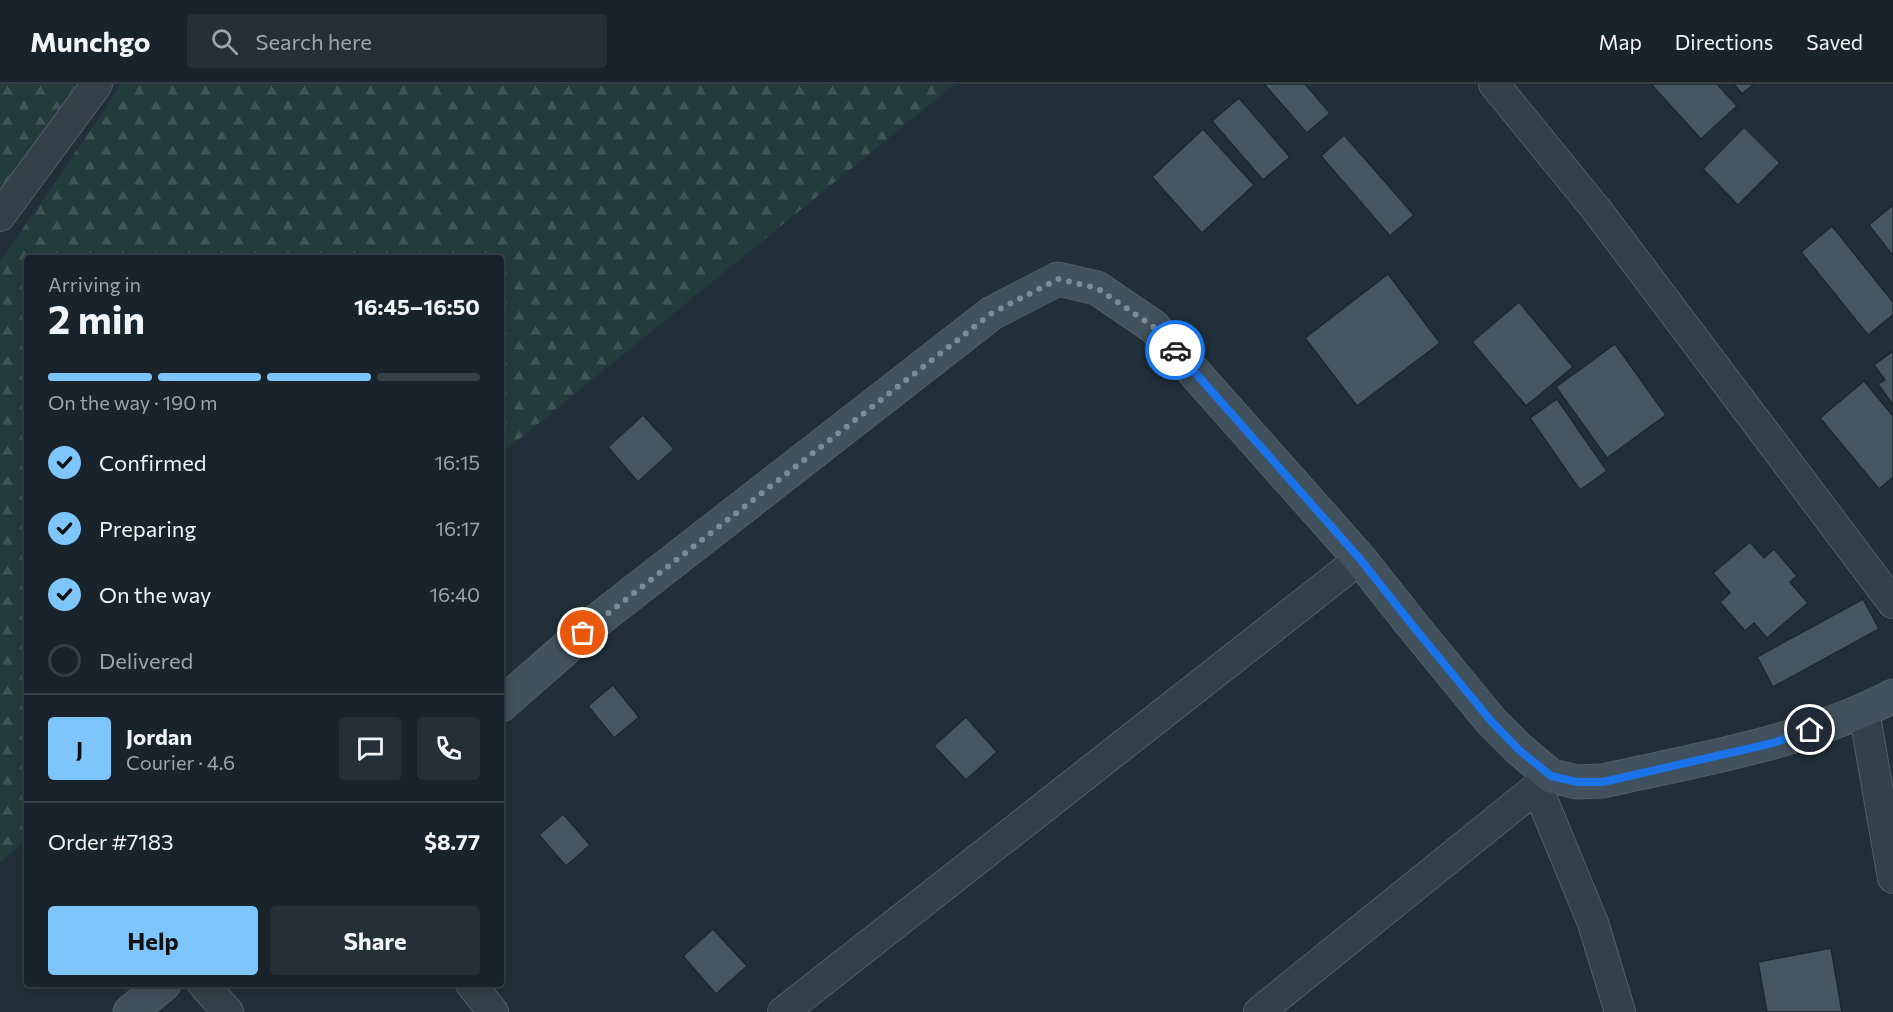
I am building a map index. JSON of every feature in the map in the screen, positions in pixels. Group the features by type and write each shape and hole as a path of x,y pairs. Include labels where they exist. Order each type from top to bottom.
{"street":[{"path":"0,216 97,84"},
{"path":"1494,84 1596,209 1893,603"},
{"path":"504,702 599,619 992,313 1058,279 1097,288 1154,327 1360,559 1491,721 1519,750 1544,782 1593,923 1620,1012"},
{"path":"783,1012 1360,559"},
{"path":"1259,1012 1544,782 1603,782 1773,743 1864,711 1893,696"},
{"path":"1864,711 1893,878"},
{"path":"130,1012 160,987"},
{"path":"206,987 228,1012"},
{"path":"473,987 493,1012"}],"green space":[{"path":"0,84 76,84 0,195"},
{"path":"120,84 955,84 504,452 504,255 24,255 24,842 0,862 0,262"}],"building":[{"path":"1264,84 1305,84 1330,113 1307,133"},
{"path":"1651,84 1717,84 1737,106 1701,139"},
{"path":"1734,84 1754,84 1742,94"},
{"path":"1239,98 1290,157 1263,180 1212,121"},
{"path":"1744,127 1780,163 1738,205 1703,169"},
{"path":"1203,129 1254,185 1202,233 1152,177"},
{"path":"1344,135 1414,215 1390,236 1321,156"},
{"path":"1893,205 1893,256 1869,225"},
{"path":"1832,226 1893,302 1893,315 1868,335 1801,252"},
{"path":"1388,274 1440,343 1357,406 1305,338"},
{"path":"1519,302 1573,367 1526,406 1472,342"},
{"path":"1615,344 1666,415 1607,458 1556,387"},
{"path":"1893,351 1893,405 1878,384 1885,380 1874,365"},
{"path":"1864,381 1893,416 1893,477 1879,489 1820,418"},
{"path":"1557,399 1607,471 1580,490 1530,418"},
{"path":"643,415 674,449 638,482 608,447"},
{"path":"1750,542 1764,558 1774,549 1797,576 1790,582 1808,603 1767,638 1754,623 1745,631 1720,602 1730,593 1713,573"},
{"path":"1863,599 1879,629 1773,687 1757,657"},
{"path":"613,685 639,717 614,738 588,706"},
{"path":"966,717 997,752 966,780 934,746"},
{"path":"563,814 590,845 566,866 539,835"},
{"path":"713,929 747,966 716,994 683,956"},
{"path":"1831,948 1842,1012 1767,1012 1758,962"}],"way so far":[{"path":"583,633 992,313 1058,279 1097,288 1154,327 1175,350"}],"route":[{"path":"1175,350 1360,559 1491,721 1519,750 1551,776 1577,782 1603,782 1773,743 1810,730"}]}
